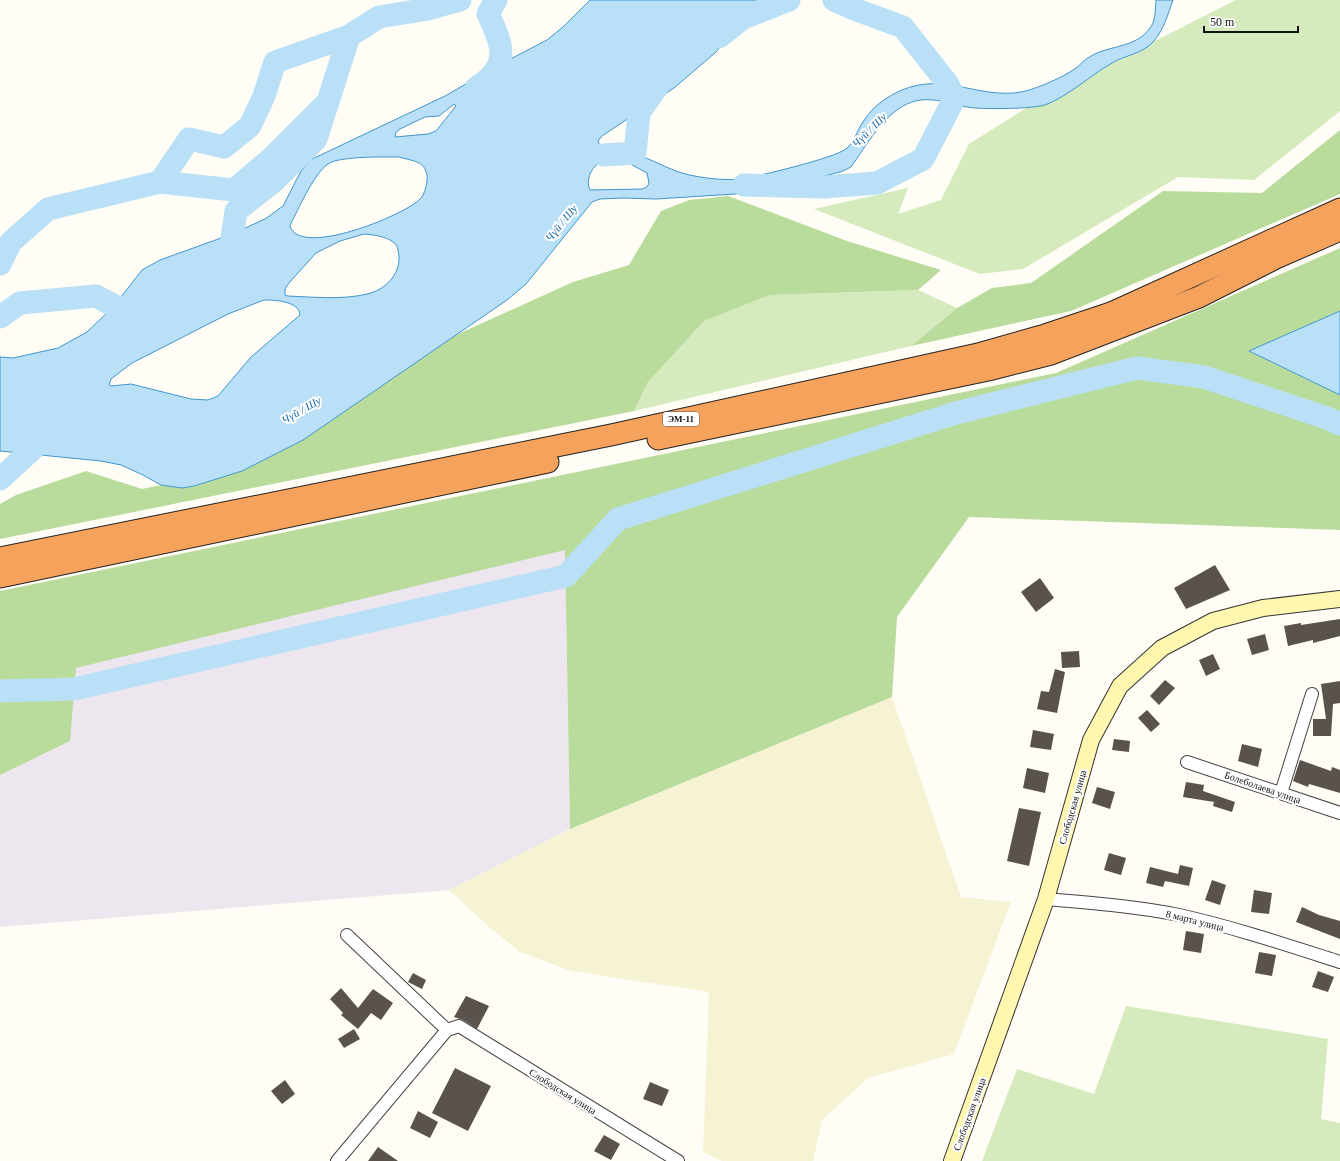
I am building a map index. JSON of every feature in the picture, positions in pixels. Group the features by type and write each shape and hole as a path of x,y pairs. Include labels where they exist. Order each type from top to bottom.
{"highway":[{"name":"ЭМ-11","path":"0,558 619,433 978,354 1045,336 1111,313 1340,210"},
{"name":"ЭМ-11","path":"0,577 988,370 1051,354 1199,297 1276,258 1340,230"}],"street":[{"name":"Слободская улица","path":"952,1161 1046,899 1091,740 1120,686 1162,648 1213,621 1263,608 1340,600"},
{"path":"1281,793 1312,694"},
{"name":"Болеболаева улица","path":"1187,762 1340,813"},
{"name":"8 марта улица","path":"1046,899 1142,909 1180,915 1279,942 1340,962"},
{"path":"337,1161 447,1030 347,935"},
{"name":"Слободская улица","path":"447,1030 458,1026 678,1161"}],"shaded area":[{"path":"565,549 570,829 449,890 0,927 0,775 69,741 75,668"},
{"path":"892,697 961,897 1011,902 954,1054 868,1078 822,1120 813,1161 722,1161 703,1152 709,992 571,971 520,952 488,926 449,890 570,829"}],"green space":[{"path":"1236,0 1340,0 1340,111 1254,180 1178,177 1023,269 980,274 814,209 908,188 898,214 941,200 969,144 1028,107 1045,105 1112,63 1140,52 1153,42"},
{"path":"1340,130 1340,194 1071,311 911,346 957,308 992,288 1031,283 1163,191 1262,193"},
{"path":"728,196 847,241 941,270 918,290 770,295 704,321 648,382 634,411 0,539 0,504 16,495 86,471 142,489 161,485 182,488 194,486 242,471 303,440 456,335 573,282 629,265 661,211 689,200"},
{"path":"1340,248 1340,311 1249,351 1340,395 1340,530 969,517 897,617 892,697 570,829 565,550 76,668 70,741 0,775 0,591 1056,373"},
{"path":"918,290 957,308 911,346 634,411 648,382 703,321 770,295"},
{"path":"1126,1006 1328,1039 1321,1119 1340,1123 1340,1161 982,1161 1017,1069 1094,1094"}],"water":[{"name":"Чүй / Шу","path":"590,0 757,0 716,52 674,88 602,136 598,141 601,148 631,153 682,173 707,178 739,179 778,171 839,153 849,146 863,122 875,107 896,93 917,85 945,84 999,93 1014,93 1046,84 1070,72 1098,52 1130,43 1138,39 1152,25 1155,15 1156,0 1173,0 1160,32 1150,45 1139,52 1112,63 1062,97 1045,105 1000,109 966,107 933,100 916,101 898,109 890,116 876,132 851,167 843,171 807,181 776,186 751,193 656,199 600,199 592,202 526,284 507,300 303,440 242,471 194,486 182,488 161,485 121,465 101,461 0,451 0,357 13,358 58,348 87,332 114,306 142,270 160,260 232,234 265,219 283,206 301,171 310,160 445,96 547,40 563,27","holes":["454,104 456,106 436,131 428,134 395,137 396,132 400,129 425,117 439,116","399,157 422,165 427,175 427,181 426,188 419,200 393,215 352,231 331,236 312,238 298,235 290,226 313,182 323,169 334,161 351,158","607,159 621,159 647,173 649,183 647,187 642,189 590,190 588,180 590,175 598,163","364,234 386,238 395,243 398,250 399,263 390,281 380,289 367,294 338,298 285,295 285,289 289,283 316,253 340,241","264,300 286,302 299,310 300,315 251,357 218,396 208,400 191,399 131,384 109,385 111,379 132,363 228,314"]},
{"path":"1340,311 1340,395 1249,351"}],"building":[{"path":"1215,565 1230,590 1186,609 1174,588"},
{"path":"1040,578 1054,598 1036,612 1021,592"},
{"path":"1340,619 1340,636 1313,643 1313,640 1288,646 1284,626"},
{"path":"1265,634 1269,650 1252,655 1247,639"},
{"path":"1079,651 1080,667 1062,668 1061,652"},
{"path":"1213,654 1220,669 1206,676 1199,660"},
{"path":"1055,669 1065,672 1057,713 1037,709 1041,691 1049,692"},
{"path":"1165,680 1175,688 1159,705 1150,696"},
{"path":"1340,681 1340,703 1333,704 1331,736 1313,736 1313,719 1326,719 1321,684"},
{"path":"1147,710 1160,724 1151,732 1138,718"},
{"path":"1033,730 1054,734 1051,750 1030,747"},
{"path":"1114,739 1130,741 1129,752 1112,750"},
{"path":"1242,744 1262,749 1258,767 1238,761"},
{"path":"1300,760 1331,771 1332,767 1340,770 1340,793 1309,784 1308,787 1293,781"},
{"path":"1027,768 1049,773 1045,793 1023,788"},
{"path":"1186,782 1204,785 1203,791 1235,802 1232,812 1213,806 1214,802 1183,797"},
{"path":"1097,787 1115,792 1110,809 1092,803"},
{"path":"1019,808 1041,812 1029,866 1007,861"},
{"path":"1109,853 1126,858 1121,875 1104,870"},
{"path":"1180,865 1193,868 1189,886 1165,881 1163,887 1146,883 1150,867 1178,874"},
{"path":"1212,880 1226,885 1220,905 1205,900"},
{"path":"1254,890 1272,893 1269,914 1251,912"},
{"path":"1302,907 1319,915 1340,921 1340,939 1296,922"},
{"path":"1186,931 1204,934 1201,953 1183,950"},
{"path":"1259,952 1276,955 1272,976 1255,973"},
{"path":"1318,971 1334,977 1328,992 1312,987"},
{"path":"413,973 426,980 422,989 408,982"},
{"path":"341,988 358,1008 373,989 393,1003 381,1020 371,1013 358,1029 341,1015 343,1013 330,999"},
{"path":"466,996 489,1006 477,1029 463,1020 454,1017"},
{"path":"354,1029 360,1039 344,1048 338,1039"},
{"path":"455,1068 491,1086 468,1131 432,1113"},
{"path":"285,1080 295,1094 282,1104 271,1091"},
{"path":"650,1082 669,1090 662,1106 643,1099"},
{"path":"418,1111 438,1122 430,1138 410,1128"},
{"path":"604,1135 620,1144 611,1160 594,1151"},
{"path":"378,1147 398,1161 368,1161"}],"waterway":[{"path":"228,264 236,211 273,182 316,139 349,36 379,17 428,9 460,0"},
{"path":"477,87 488,79 495,71 501,54 500,45 488,14 496,0"},
{"path":"719,37 743,18 789,0"},
{"path":"744,185 824,187 877,183 923,159 952,103 953,94 947,83 903,27 834,0"},
{"path":"160,182 189,139 224,147 250,126 264,96 275,62 349,36"},
{"path":"604,155 635,153 639,113 657,87"},
{"path":"0,264 11,242 48,209 160,182 234,190 273,157 325,105"},
{"path":"0,317 20,303 96,296 141,320"},
{"path":"0,691 74,689 566,576 618,519 956,413 1137,368 1204,377 1327,418 1340,424"},
{"path":"0,479 49,434"}]}
